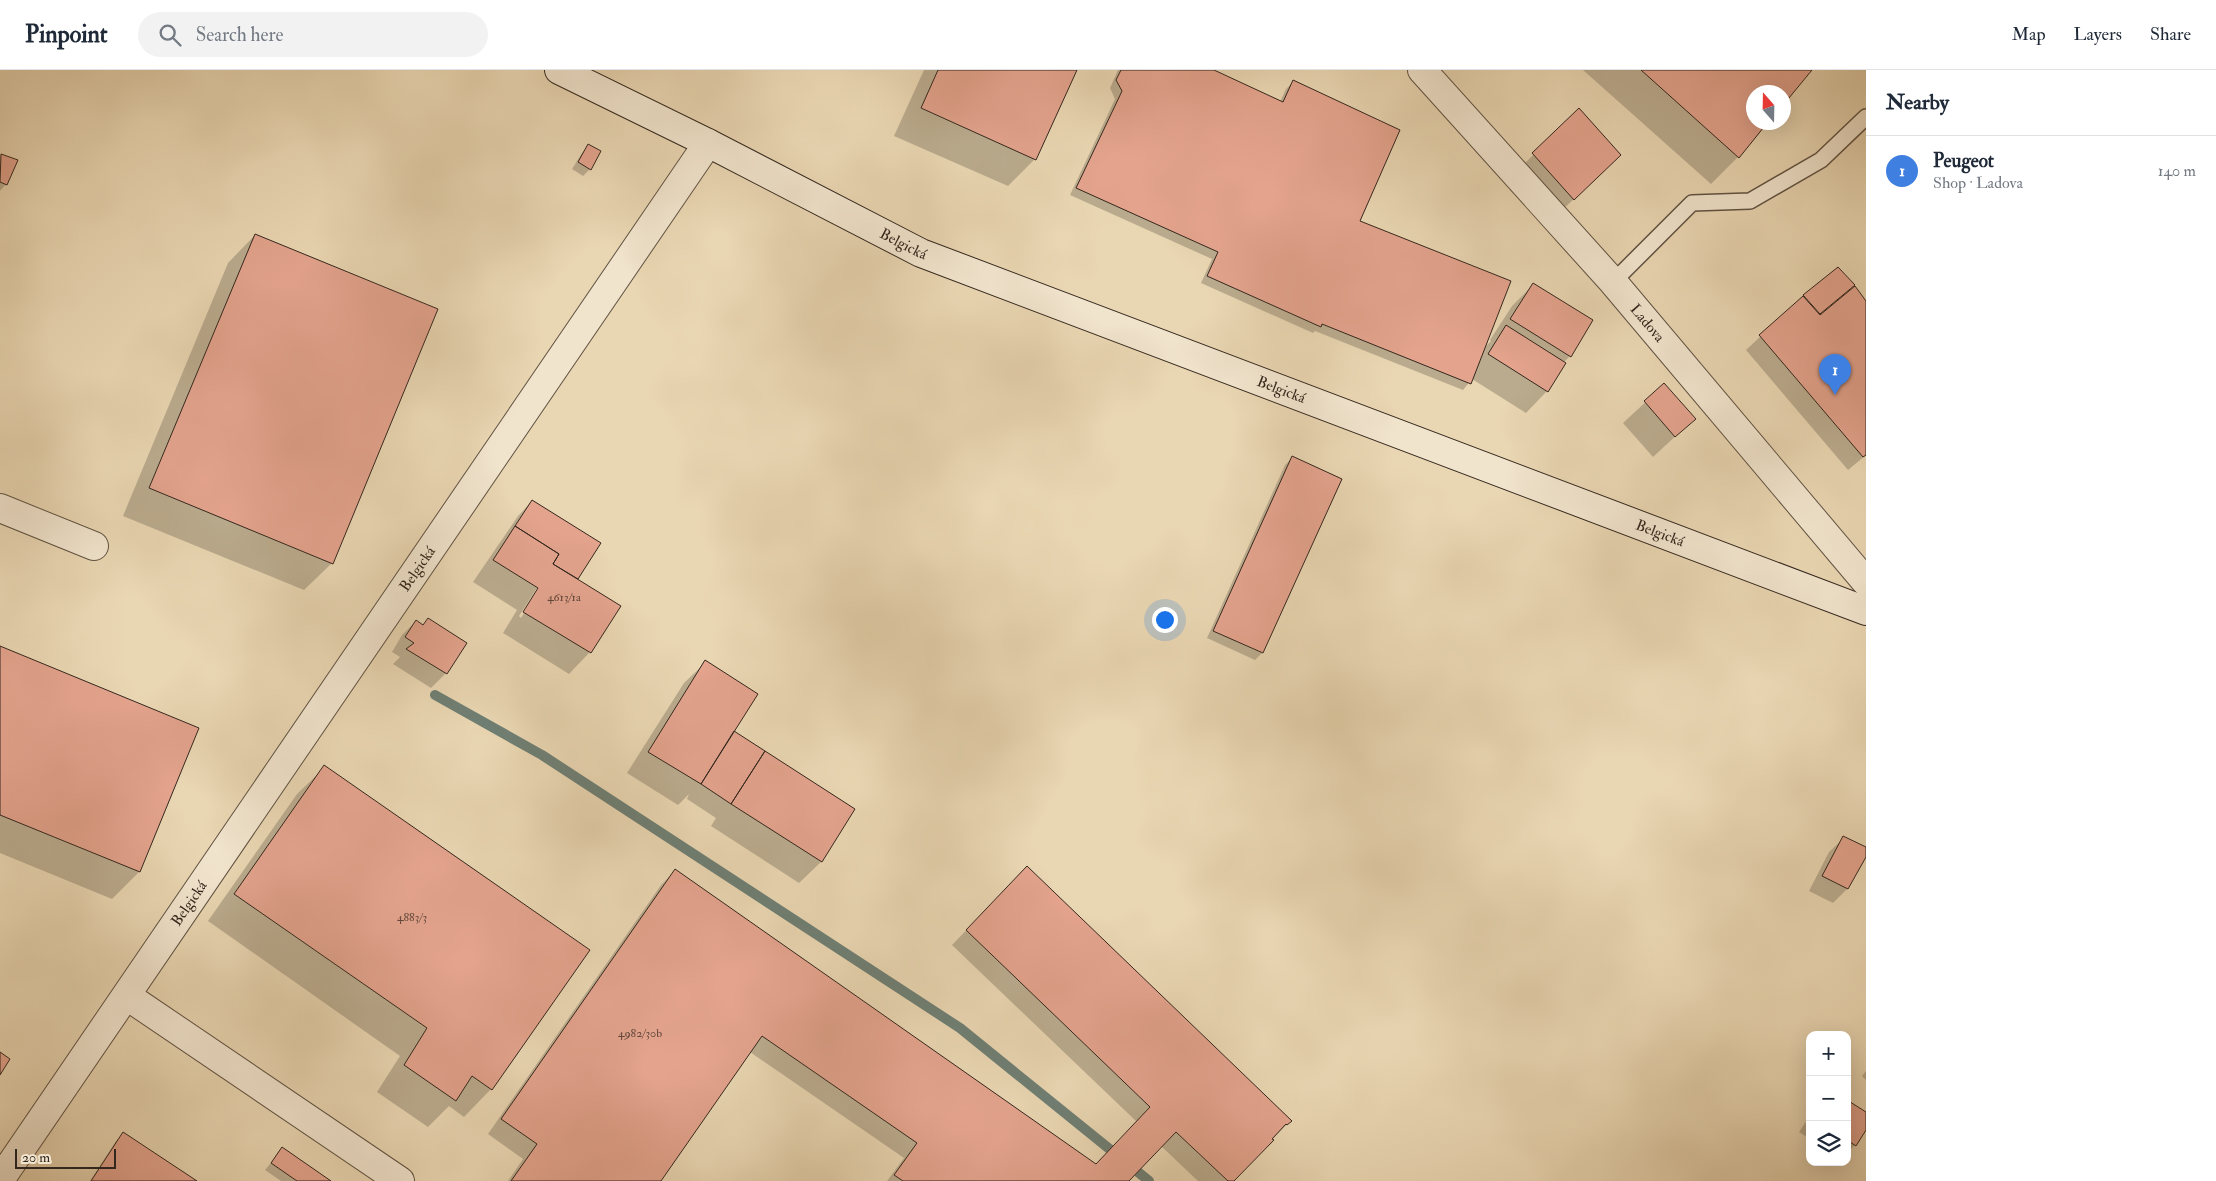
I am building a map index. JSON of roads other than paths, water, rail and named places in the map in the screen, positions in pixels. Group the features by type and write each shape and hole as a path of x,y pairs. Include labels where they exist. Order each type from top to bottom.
{"street":[{"name":"Belgická","path":"559,70 921,253 1866,611"},
{"name":"Ladova","path":"1422,70 1613,282 1866,582"},
{"name":"Belgická","path":"0,1180 708,144"},
{"path":"0,508 94,546"},
{"path":"127,996 400,1181"}],"lane":[{"path":"1613,282 1692,203 1750,201 1821,160 1866,117"}],"waterway":[{"path":"435,695 542,755 960,1028 1149,1181"}],"place":[{"name":"Peugeot","path":"1835,395"}]}
